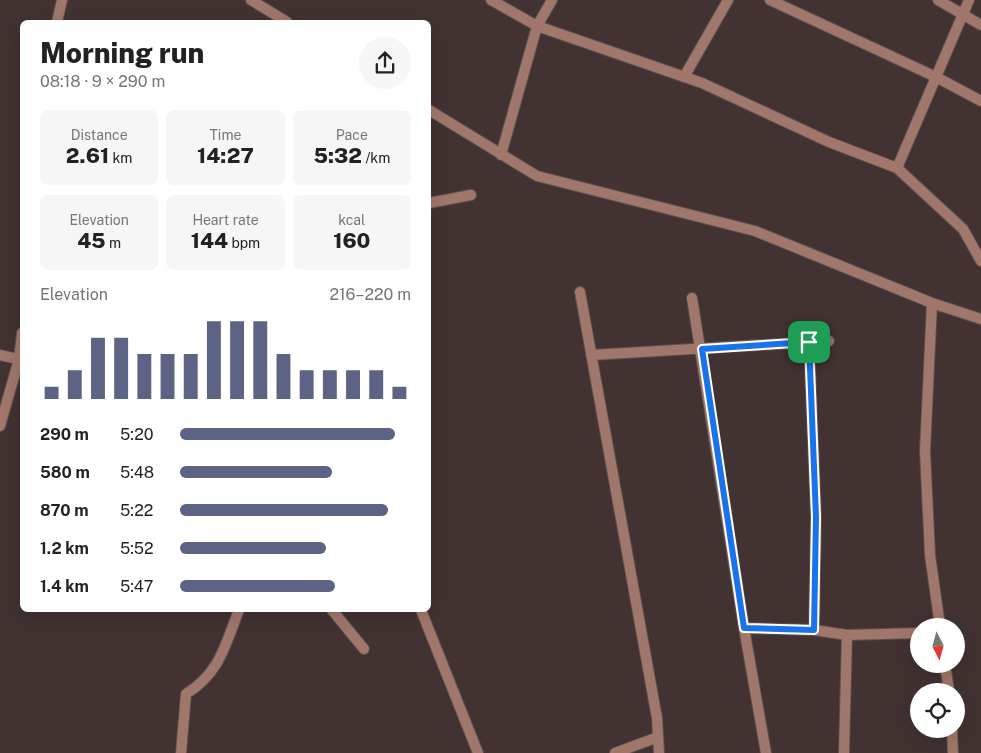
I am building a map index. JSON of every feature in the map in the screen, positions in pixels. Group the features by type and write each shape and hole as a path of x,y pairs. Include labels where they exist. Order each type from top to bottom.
{"street":[{"path":"57,20 62,0"},
{"path":"251,0 284,20"},
{"path":"491,0 537,26 684,77 829,142 897,168 963,229 981,261"},
{"path":"501,156 537,26 552,0"},
{"path":"684,77 728,0"},
{"path":"770,0 936,77 981,102"},
{"path":"938,0 981,25"},
{"path":"897,168 970,0"},
{"path":"431,111 501,156 537,176 755,231 932,303 981,319"},
{"path":"431,203 471,195"},
{"path":"580,292 657,718 659,753"},
{"path":"692,298 702,349 744,628 766,753"},
{"path":"932,303 925,451 930,555 939,618"},
{"path":"591,355 829,341"},
{"path":"809,342 816,517 814,630"},
{"path":"0,355 20,360"},
{"path":"0,426 20,363"},
{"path":"181,753 186,694 201,685 215,669 238,612"},
{"path":"334,612 364,649"},
{"path":"421,612 478,753"},
{"path":"744,628 814,630 847,635 910,633"},
{"path":"844,752 847,635"},
{"path":"615,753 658,738"},
{"path":"952,738 953,753"}],"route":[{"path":"809,342 816,517 814,630 744,628 702,349 809,342"}]}
